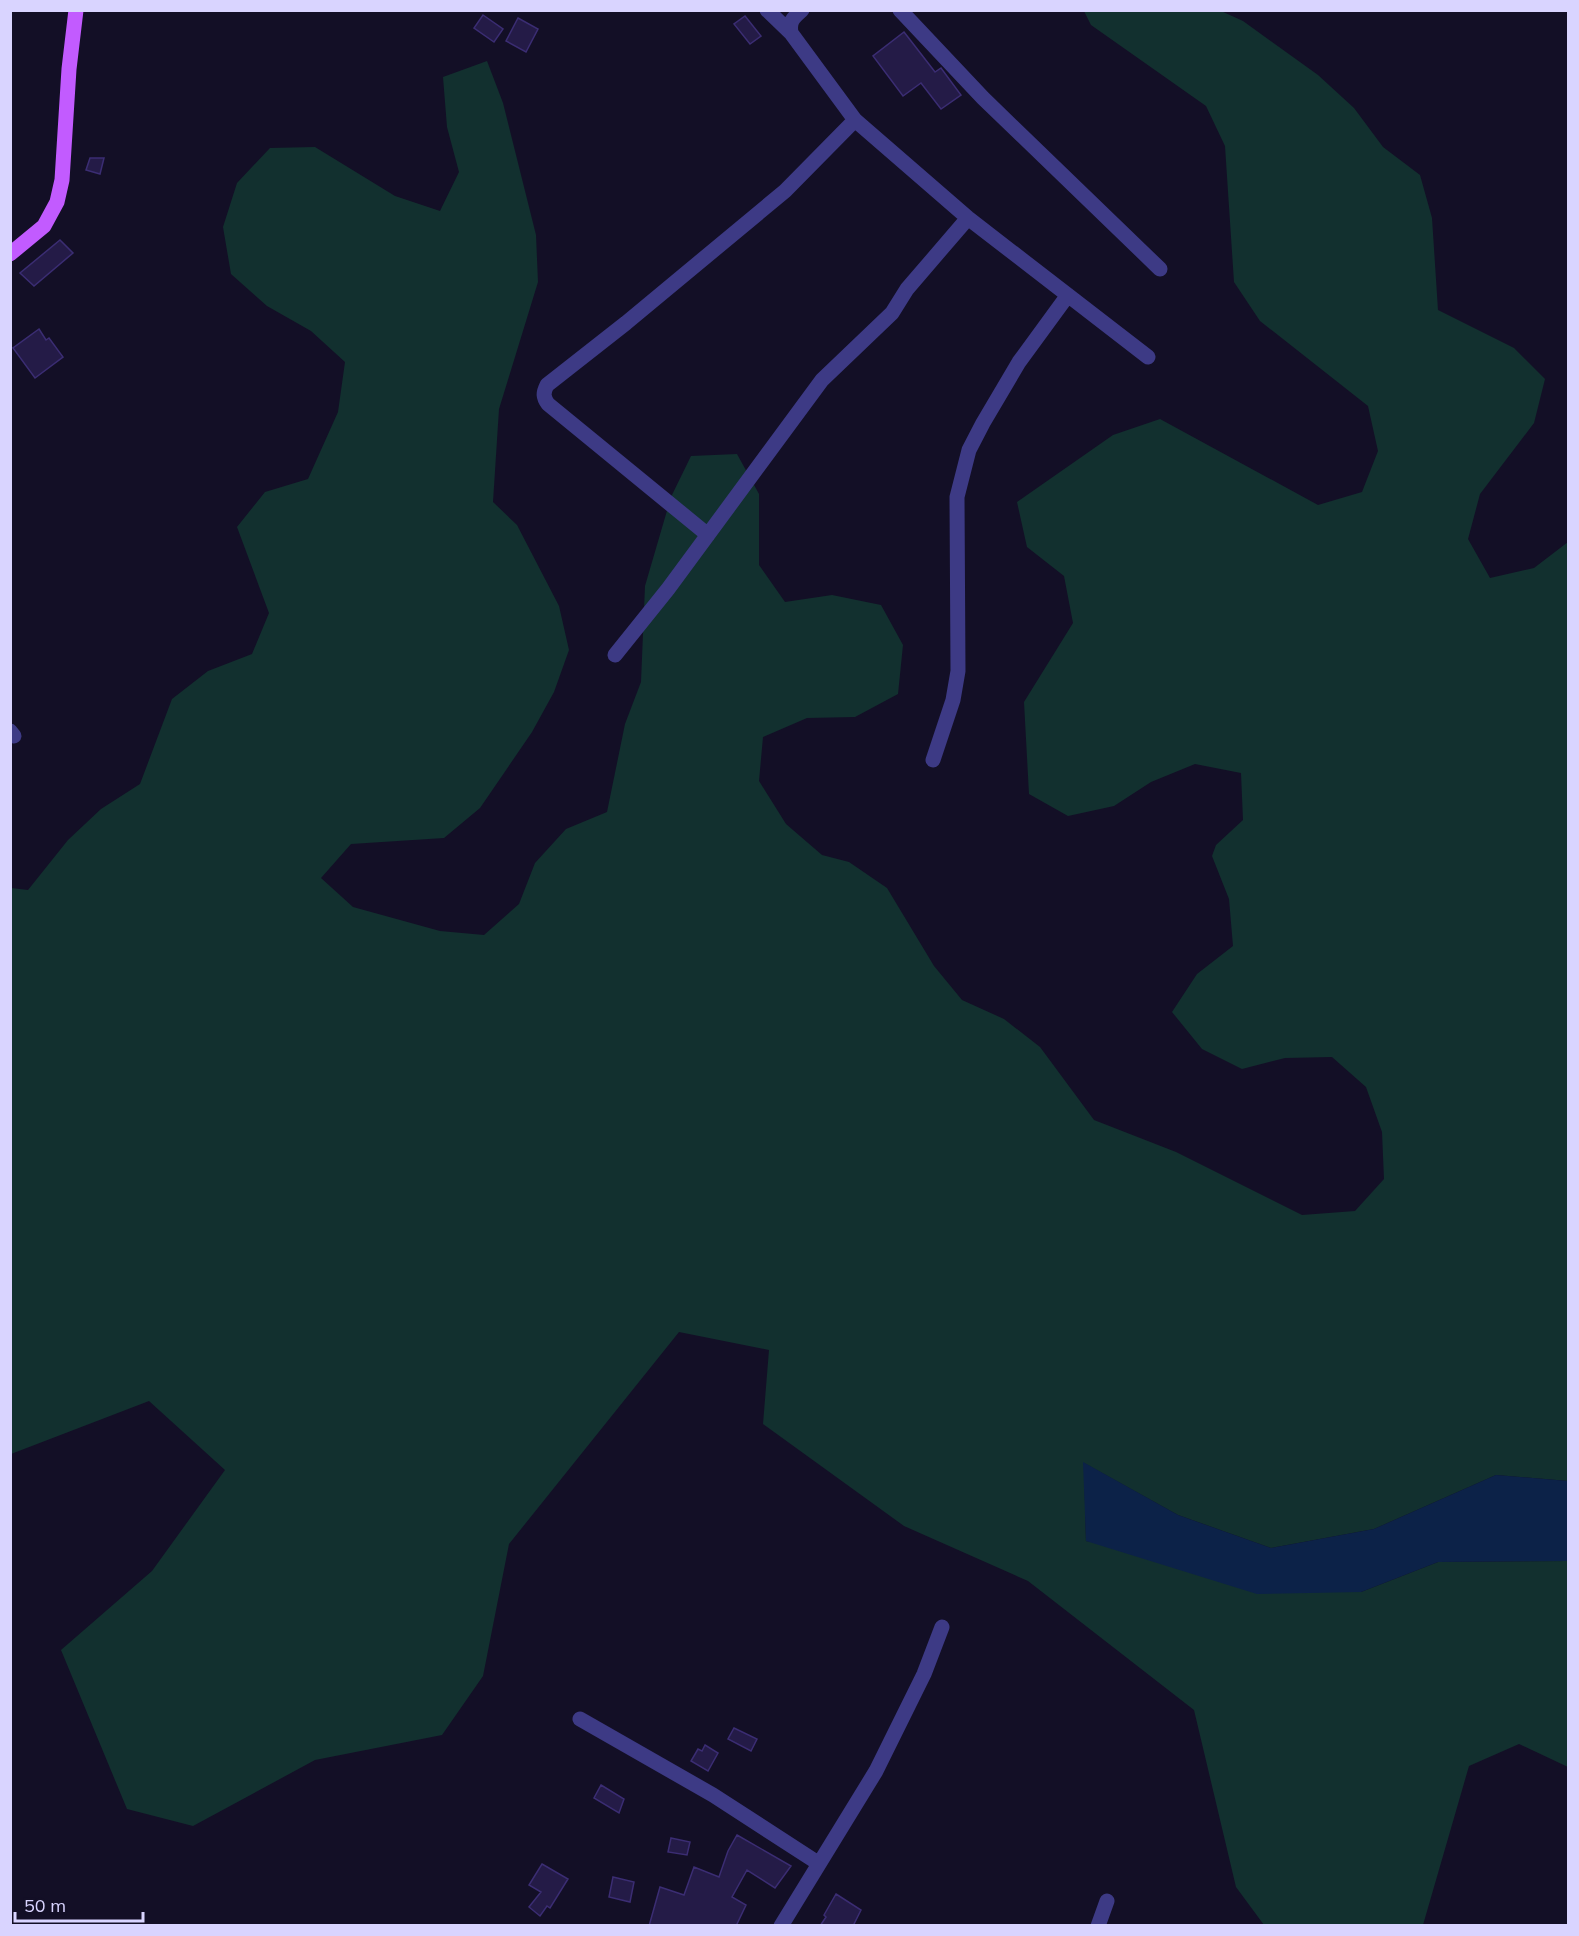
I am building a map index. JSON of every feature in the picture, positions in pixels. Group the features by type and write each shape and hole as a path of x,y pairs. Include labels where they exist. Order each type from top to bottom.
{"main road":[{"path":"10,254 44,226 57,202 62,180 69,69 76,10"}],"street":[{"path":"767,10 791,33 855,120 968,218 1148,357"},
{"path":"791,33 792,19 802,10"},
{"path":"900,10 983,98 1160,268"},
{"path":"708,535 548,404 543,392 547,385 644,309 785,191 855,120"},
{"path":"615,655 668,589 822,380 892,313 907,289 968,218"},
{"path":"933,760 953,700 958,671 957,497 969,450 982,423 1019,362 1068,295"},
{"path":"781,1926 876,1771 924,1674 942,1627"},
{"path":"580,1719 713,1795 818,1863"},
{"path":"1098,1926 1107,1901"}],"green space":[{"path":"1084,11 1221,11 1243,21 1318,75 1354,108 1383,147 1420,175 1432,218 1438,310 1514,348 1545,379 1534,423 1480,494 1468,539 1490,578 1534,568 1568,542 1568,1481 1496,1475 1374,1529 1271,1548 1178,1515 1084,1463 1086,1541 1361,1592 1438,1562 1568,1561 1568,1767 1519,1744 1469,1766 1423,1925 1264,1925 1236,1887 1194,1710 1028,1581 904,1526 763,1424 769,1350 679,1332 509,1544 483,1676 442,1735 315,1760 193,1826 127,1809 61,1650 152,1571 225,1470 149,1401 11,1454 11,888 28,890 68,840 101,809 140,784 172,699 208,671 252,654 269,613 237,527 265,492 308,479 338,412 345,362 311,331 267,306 231,274 223,227 237,183 270,148 315,147 395,196 440,211 459,172 447,127 443,77 487,61 503,103 536,235 538,282 499,409 493,502 517,525 559,606 569,650 554,692 532,732 480,808 444,838 351,844 321,878 353,907 440,931 484,935 519,904 535,863 566,829 607,812 625,724 641,682 645,586 671,497 691,456 737,454 759,494 759,565 785,602 832,595 881,605 903,645 898,694 855,717 807,718 763,737 759,781 786,824 822,855 849,862 887,888 934,966 962,1000 1004,1019 1040,1047 1094,1120 1176,1152 1302,1215 1355,1211 1384,1179 1382,1132 1366,1087 1332,1057 1285,1058 1242,1069 1202,1049 1172,1012 1197,974 1233,946 1229,899 1212,856 1216,845 1243,820 1241,773 1195,764 1151,782 1114,806 1068,816 1029,794 1024,702 1073,623 1064,576 1027,547 1017,502 1113,435 1160,419 1318,505 1362,492 1378,451 1368,406 1260,321 1234,282 1225,146 1206,106 1091,25"}],"water":[{"path":"1083,1462 1178,1515 1271,1548 1374,1529 1496,1475 1568,1481 1568,1561 1438,1562 1361,1592 1257,1594 1086,1541"}],"building":[{"path":"483,15 503,29 494,42 474,28"},
{"path":"745,16 761,36 750,44 734,24"},
{"path":"518,18 538,29 526,52 506,41"},
{"path":"904,32 935,72 941,68 961,95 941,109 921,83 903,96 873,56"},
{"path":"90,158 104,158 100,174 86,170"},
{"path":"60,240 73,253 34,286 20,273"},
{"path":"39,329 46,340 49,338 63,357 35,378 13,348"},
{"path":"734,1728 757,1739 751,1751 728,1739"},
{"path":"705,1745 718,1753 708,1771 691,1761 698,1749 702,1751"},
{"path":"601,1785 624,1799 619,1813 594,1798"},
{"path":"737,1835 791,1866 775,1888 747,1870 732,1897 746,1905 736,1926 649,1926 660,1887 684,1895 694,1867 719,1877 728,1851"},
{"path":"671,1838 690,1842 687,1855 668,1852"},
{"path":"542,1864 568,1879 550,1908 547,1906 540,1916 529,1907 541,1892 529,1885"},
{"path":"613,1877 634,1882 630,1902 609,1897"},
{"path":"836,1894 861,1910 853,1926 820,1926"}]}
